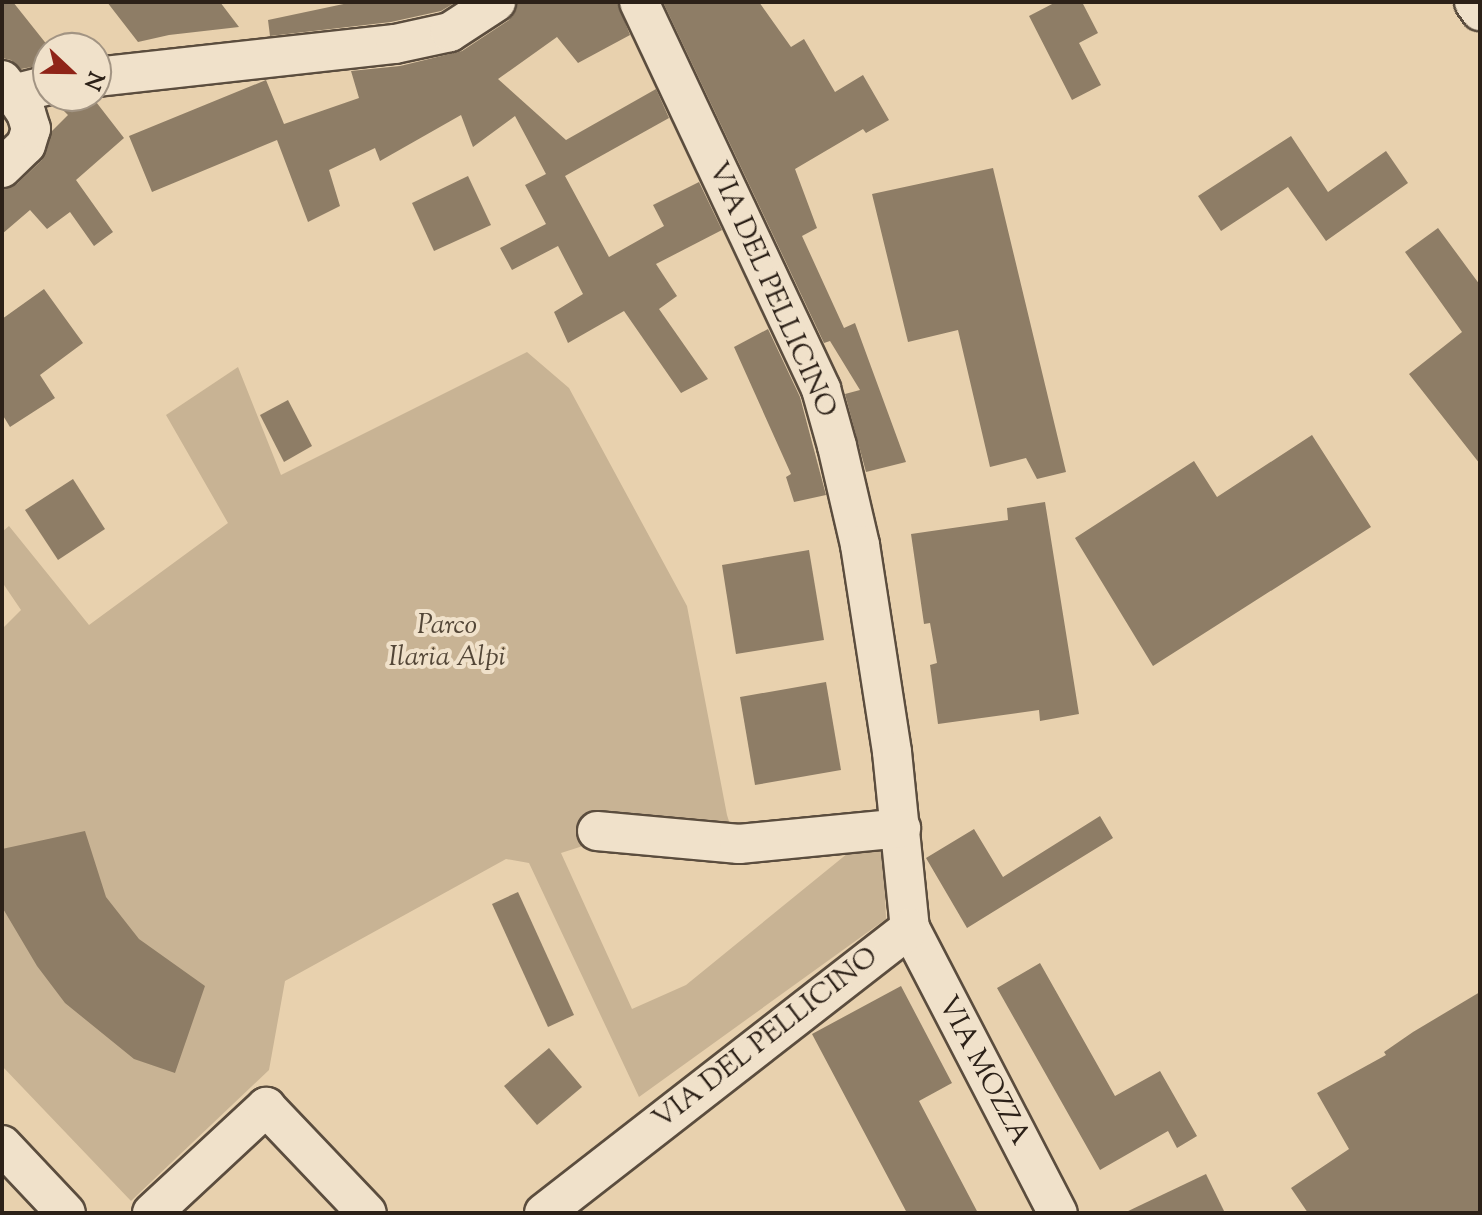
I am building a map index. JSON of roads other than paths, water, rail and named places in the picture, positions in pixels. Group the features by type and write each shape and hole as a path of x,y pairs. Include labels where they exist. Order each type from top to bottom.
{"street":[{"path":"112,75 395,44 450,32 496,2"},
{"name":"VIA DEL PELLICINO","path":"544,1213 910,928 901,828 860,545 821,389 639,2"},
{"path":"1474,2 1480,11"},
{"path":"2,168 26,145 31,129 21,86"},
{"path":"597,831 739,844 901,828"},
{"name":"VIA MOZZA","path":"910,928 1058,1213"},
{"path":"152,1213 266,1107 367,1213"},
{"path":"2,1145 66,1213"}],"park label":[{"name":"Parco Ilaria Alpi","path":"447,642"}]}
